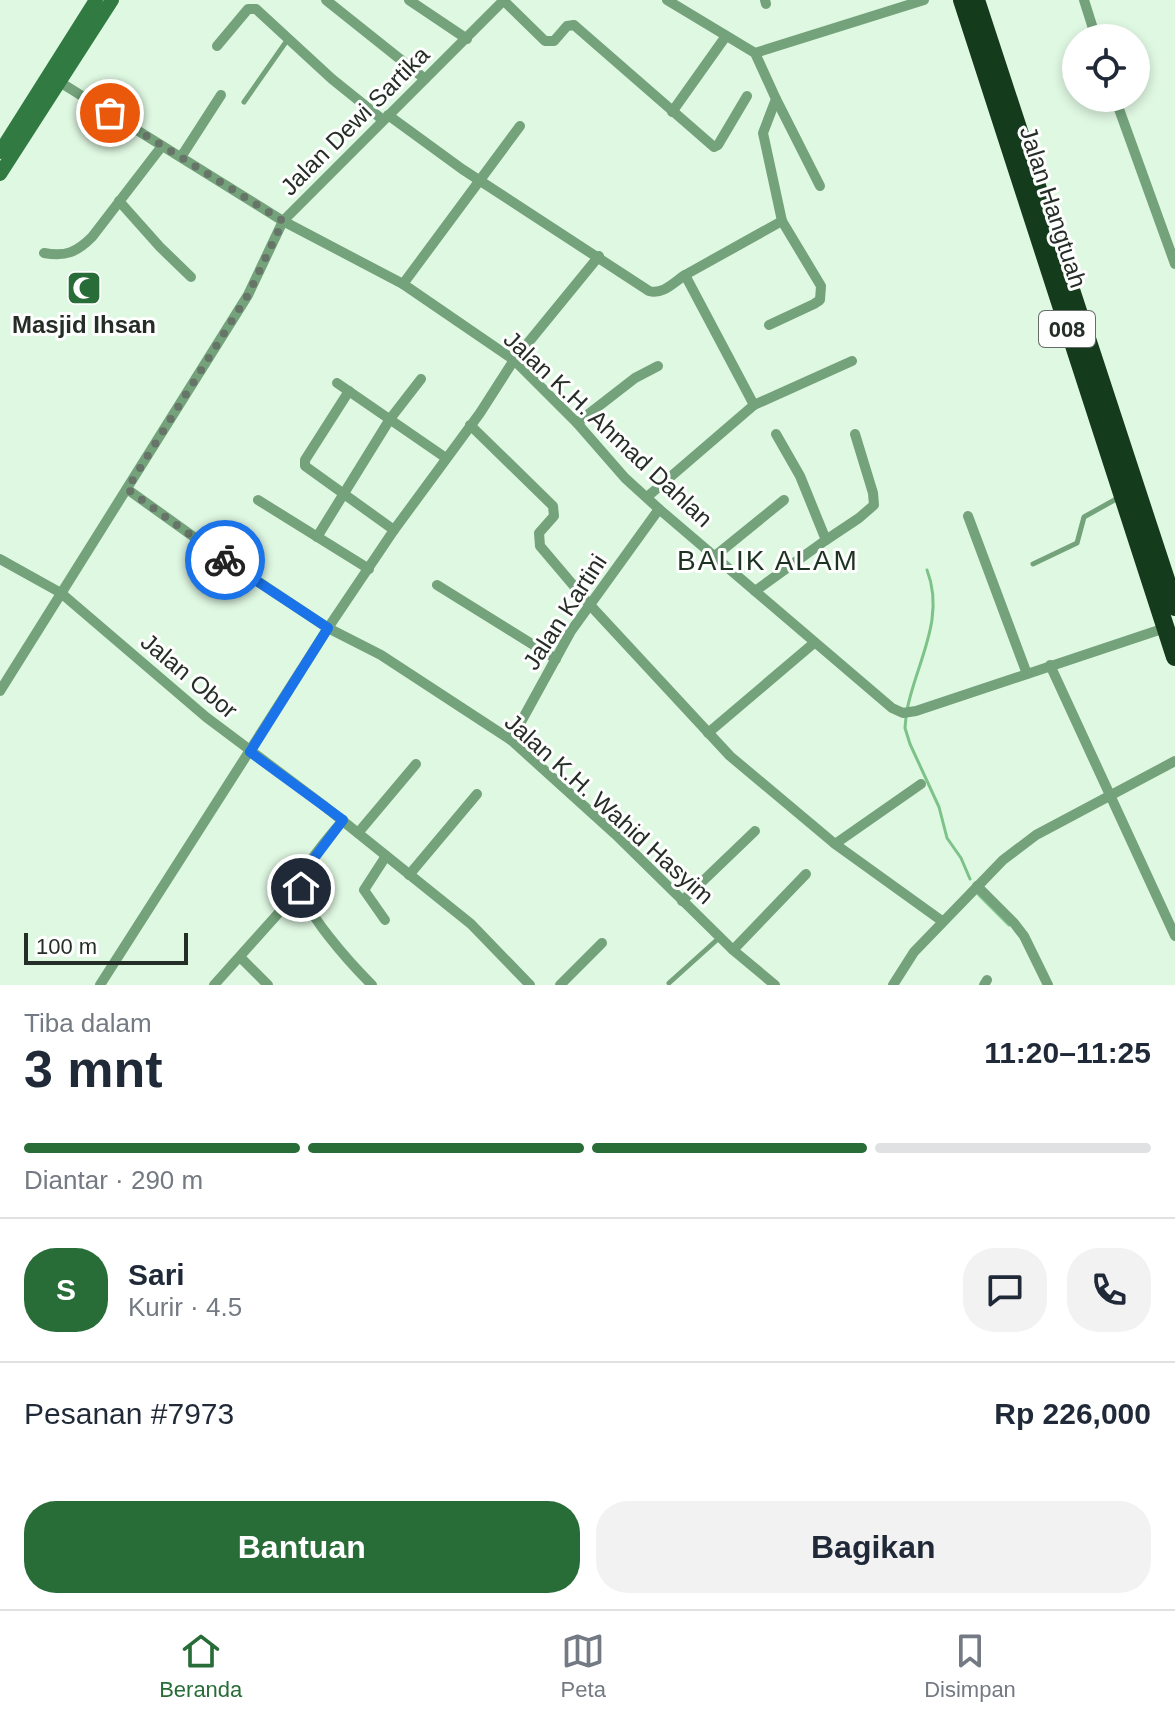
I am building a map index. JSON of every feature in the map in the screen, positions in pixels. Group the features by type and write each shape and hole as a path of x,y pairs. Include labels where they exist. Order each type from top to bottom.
{"highway":[{"name":"Jalan Hangtuah","path":"962,0 1121,496 1141,529 1175,607"},
{"name":"Jalan Hangtuah","path":"976,0 1141,529 1175,657"}],"street":[{"path":"0,152 96,0"},
{"path":"0,174 112,0"},
{"path":"326,0 425,79"},
{"path":"409,0 467,39"},
{"path":"503,0 545,41 554,41 569,24 574,25 712,146 716,147 747,96"},
{"name":"Jalan Dewi Sartika","path":"0,691 248,295 283,221 503,0"},
{"path":"667,0 755,53 820,186"},
{"path":"755,53 924,0"},
{"path":"1084,0 1092,24"},
{"path":"217,46 251,8 256,9 332,79 385,117 652,292 664,290 782,221"},
{"path":"672,112 726,36"},
{"name":"Jalan K.H. Ahmad Dahlan","path":"58,81 283,221 403,284 514,360 577,423 625,478 892,708 903,713 916,711 1027,674"},
{"path":"181,157 221,95"},
{"path":"769,325 814,304 820,300 822,292 782,221 763,133 776,99"},
{"path":"1120,112 1175,264"},
{"path":"403,284 520,126"},
{"path":"44,253 61,255 79,249 92,237 162,146"},
{"path":"119,201 191,277"},
{"path":"100,985 394,530 514,360 599,256"},
{"path":"685,275 754,405"},
{"path":"647,497 754,405 852,361"},
{"path":"577,423 635,378 658,366"},
{"path":"317,537 390,419 421,379"},
{"path":"337,383 446,458"},
{"path":"349,391 305,463 307,470 394,530"},
{"path":"470,425 553,506 554,516 539,533 540,546 708,733 730,756 835,844 942,921"},
{"path":"776,434 800,476 826,540"},
{"path":"755,591 874,505 855,434"},
{"name":"Jalan K.H. Wahid Hasyim","path":"127,489 328,628 381,655 511,740 615,834 733,950 775,985"},
{"path":"258,500 369,569"},
{"path":"715,556 784,500"},
{"name":"Jalan Kartini","path":"511,740 590,605 659,509"},
{"path":"968,516 1027,674 1165,628"},
{"name":"Jalan Obor","path":"0,559 61,593 250,752 343,820 471,924 530,985"},
{"path":"437,585 556,659"},
{"path":"708,733 814,643"},
{"path":"1050,665 1175,936"},
{"path":"893,985 914,952 1003,860 1036,835 1175,761"},
{"path":"358,833 416,764"},
{"path":"835,844 921,784"},
{"path":"409,875 477,794"},
{"path":"343,820 303,873 301,888 306,901 339,950 372,985"},
{"path":"682,901 755,831"},
{"path":"385,920 364,890 386,856"},
{"path":"733,950 806,874"},
{"path":"977,886 1024,936 1048,985"},
{"path":"214,985 301,888"},
{"path":"560,985 602,943"},
{"path":"240,957 268,985"}],"lane":[{"path":"244,102 289,38"},
{"path":"1033,564 1077,543 1086,515 1121,496"},
{"path":"669,983 720,937"}],"waterway":[{"path":"907,710 931,623 932,588 927,570"},
{"path":"906,717 905,728 910,744 939,807 947,838 961,858 970,879"},
{"path":"978,894 1009,925"}],"way so far":[{"path":"110,113 283,221 248,295 127,489 225,560"}],"place":[{"name":"Masjid Ihsan","path":"84,288"}],"district":[{"name":"BALIK ALAM","path":"768,560"}],"route":[{"path":"225,560 328,628 250,752 343,820 303,873 301,888"}]}
